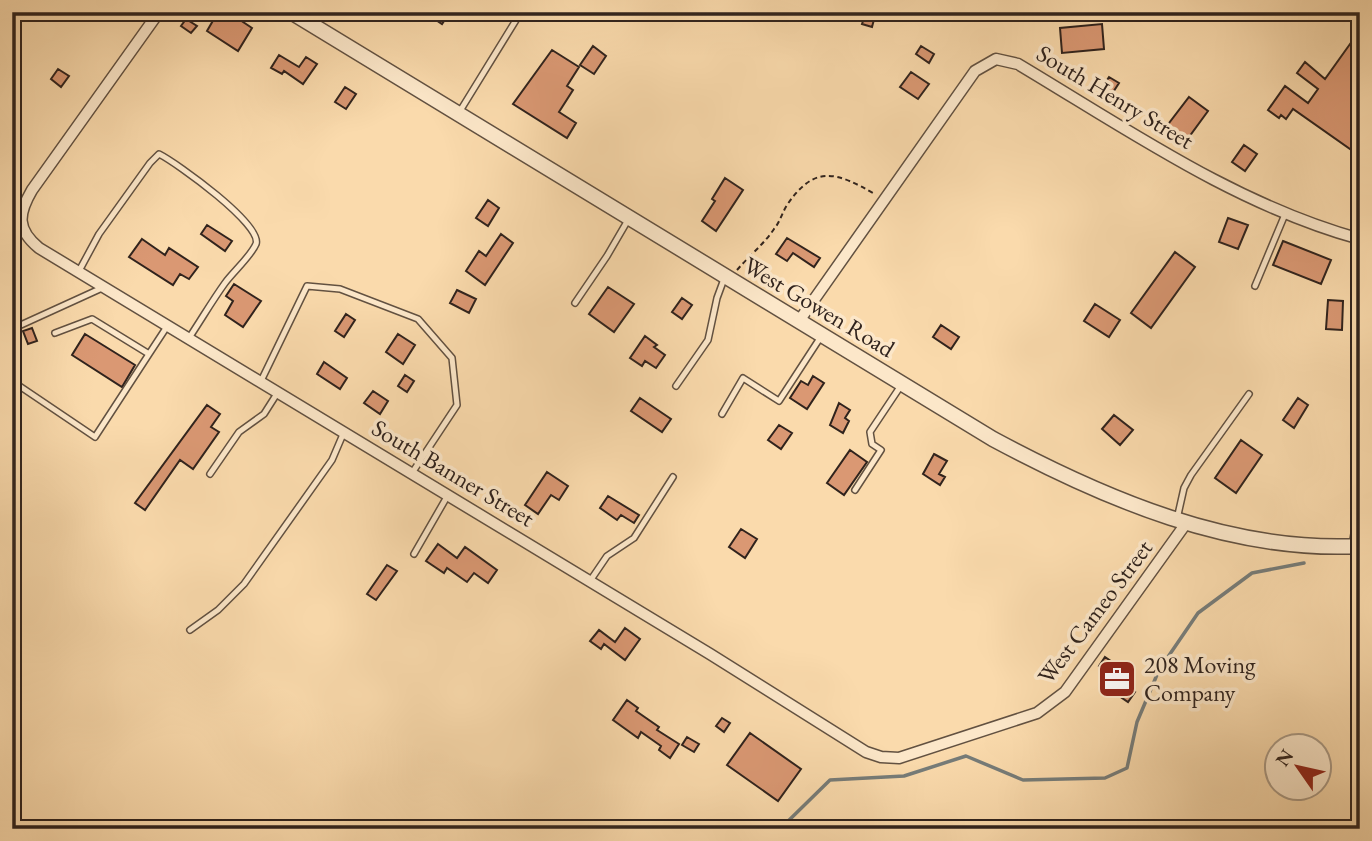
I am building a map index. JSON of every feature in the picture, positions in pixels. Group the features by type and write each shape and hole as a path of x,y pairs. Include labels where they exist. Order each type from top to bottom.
{"street":[{"name":"South Banner Street","path":"159,12 32,190 21,215 22,227 28,239 866,752"},
{"name":"West Gowen Road","path":"290,12 993,439 1076,482 1182,521 1311,548 1356,547"},
{"name":"South Henry Street","path":"799,321 975,71 996,59 1018,64 1216,182 1332,232 1360,239"},
{"name":"West Cameo Street","path":"866,752 881,757 899,758 1037,713 1054,702 1065,692 1182,521"}],"lane":[{"path":"458,114 521,12"},
{"path":"79,271 99,234 150,163 159,154 173,161 212,191 250,226 256,235 256,244 226,282 189,338"},
{"path":"1255,286 1286,212"},
{"path":"575,303 629,218"},
{"path":"676,386 708,340 717,298 728,277"},
{"path":"260,381 307,286 340,289 418,320 452,358 457,405 412,473"},
{"path":"12,329 105,287"},
{"path":"55,333 92,319 149,354"},
{"path":"12,381 95,437 168,325"},
{"path":"722,414 743,378 779,401 822,335"},
{"path":"855,490 881,450 872,444 870,432 902,384"},
{"path":"211,474 239,432 264,414 278,392"},
{"path":"1182,521 1184,488 1249,394"},
{"path":"190,629 218,610 244,584 332,460 345,432"},
{"path":"590,581 607,556 634,538 673,477"},
{"path":"414,554 448,495"},
{"path":"1356,547 1360,497"}],"path":[{"path":"728,277 775,229 786,207 801,188 816,176 848,180 884,199"}],"building":[{"path":"218,12 228,12 252,28 238,51 207,31"},
{"path":"437,12 450,12 442,24 433,18"},
{"path":"866,12 876,12 872,27 862,24"},
{"path":"186,19 197,26 191,33 181,26"},
{"path":"1102,24 1104,49 1062,53 1060,28"},
{"path":"1360,30 1360,94 1352,105 1360,111 1360,156 1293,109 1286,119 1281,115 1279,118 1268,110 1285,86 1308,103 1318,89 1297,73 1305,62 1325,79"},
{"path":"593,46 606,56 594,74 580,65"},
{"path":"921,46 934,54 929,63 916,54"},
{"path":"552,50 579,67 567,86 573,90 559,112 576,123 567,138 513,104"},
{"path":"279,55 299,67 306,57 317,64 303,84 284,71 282,74 271,68"},
{"path":"58,69 69,76 61,87 51,79"},
{"path":"911,72 929,84 918,99 900,87"},
{"path":"1109,77 1119,83 1110,97 1100,91"},
{"path":"345,87 356,94 346,109 335,102"},
{"path":"1189,97 1208,111 1186,141 1166,127"},
{"path":"1244,145 1257,154 1245,171 1232,162"},
{"path":"725,178 743,190 716,231 702,221"},
{"path":"488,200 499,208 488,226 476,218"},
{"path":"1228,218 1248,225 1238,249 1219,242"},
{"path":"207,225 232,241 225,251 201,234"},
{"path":"501,234 513,243 485,285 466,271 479,251 486,256"},
{"path":"787,238 820,258 814,267 793,253 787,261 776,254"},
{"path":"142,239 165,255 169,248 198,267 189,279 180,274 173,285 129,257"},
{"path":"1283,241 1331,260 1321,284 1273,265"},
{"path":"1175,252 1195,267 1151,328 1131,313"},
{"path":"234,284 261,301 243,327 225,315 233,301 226,296"},
{"path":"608,287 634,304 614,332 589,314"},
{"path":"457,290 476,299 469,313 450,303"},
{"path":"682,298 692,305 682,319 672,312"},
{"path":"1328,300 1343,301 1342,330 1326,329"},
{"path":"1095,304 1120,320 1109,337 1084,321"},
{"path":"346,314 355,320 344,337 335,331"},
{"path":"941,325 959,337 951,349 933,337"},
{"path":"32,328 37,341 28,344 23,331"},
{"path":"85,334 135,365 122,387 72,355"},
{"path":"398,334 415,345 403,364 386,352"},
{"path":"645,336 665,355 656,368 645,361 642,366 630,358"},
{"path":"324,362 347,378 340,389 317,374"},
{"path":"405,375 414,381 407,392 398,386"},
{"path":"813,376 824,383 807,409 790,398 801,381 808,385"},
{"path":"373,391 388,401 380,414 364,403"},
{"path":"640,398 671,419 662,432 631,411"},
{"path":"1298,398 1308,405 1294,428 1283,420"},
{"path":"839,403 850,410 845,418 849,421 843,433 830,425"},
{"path":"207,405 220,414 211,427 219,432 193,469 180,460 145,510 135,503"},
{"path":"1114,415 1133,430 1120,445 1102,429"},
{"path":"779,425 792,433 781,449 768,440"},
{"path":"1241,440 1262,455 1236,493 1215,478"},
{"path":"850,450 867,462 844,495 827,483"},
{"path":"934,454 947,461 939,474 945,477 940,485 923,474"},
{"path":"547,472 568,486 559,500 551,495 538,514 525,505"},
{"path":"608,496 639,515 634,523 621,515 617,520 600,508"},
{"path":"741,529 757,539 745,558 729,547"},
{"path":"438,544 457,558 465,547 497,570 488,583 474,573 467,582 447,568 444,573 426,561"},
{"path":"387,565 397,571 376,600 367,594"},
{"path":"625,628 640,639 625,660 604,644 601,649 590,641 599,630 615,642"},
{"name":"208 Moving Company","path":"1105,657 1130,674 1123,684 1135,692 1128,702 1103,685 1110,674 1099,666"},
{"path":"627,700 638,708 636,711 659,727 657,730 679,744 670,758 659,750 661,746 641,732 638,738 613,720"},
{"path":"722,718 730,723 724,732 716,726"},
{"path":"750,733 801,769 778,801 727,765"},
{"path":"687,737 699,744 694,752 682,745"}],"waterway":[{"path":"780,829 830,780 904,776 966,756 1023,780 1105,778 1127,768 1137,722 1159,670 1198,613 1252,573 1304,563"}],"place":[{"name":"208 Moving Company","path":"1117,679"}]}
